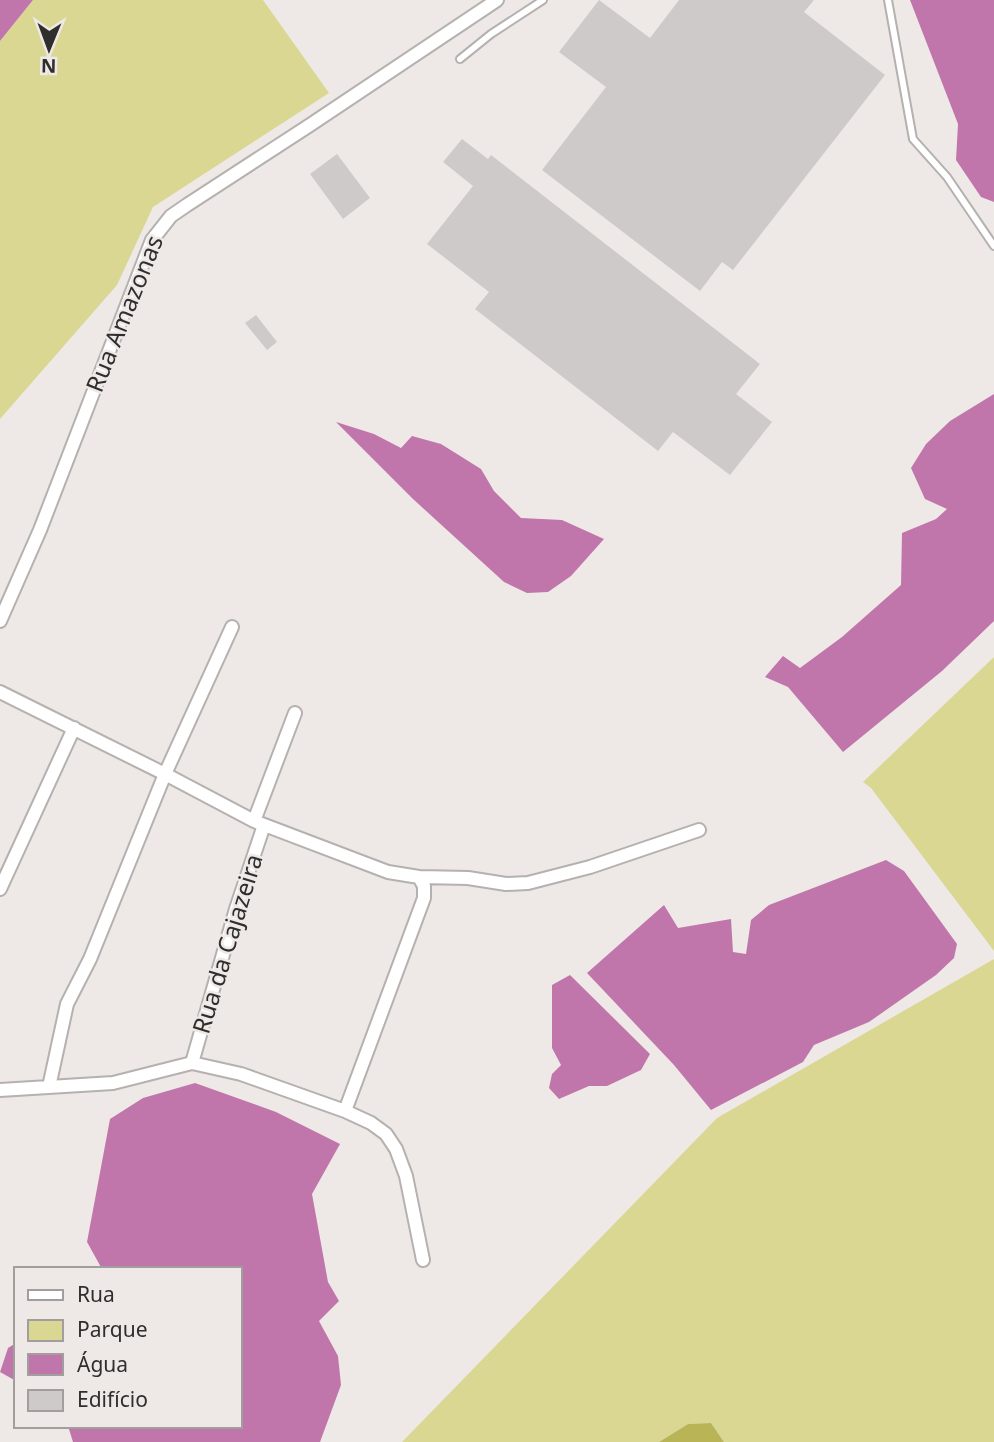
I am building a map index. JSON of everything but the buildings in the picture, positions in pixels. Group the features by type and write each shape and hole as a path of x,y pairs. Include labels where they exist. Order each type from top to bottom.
{"street":[{"name":"Rua Amazonas","path":"0,621 40,530 152,240 161,227 187,205 497,0"},
{"path":"49,1087 67,1004 90,959 165,774 232,627"},
{"path":"0,692 259,823 371,867 419,877 468,878 506,884 528,883 590,867 699,830"},
{"name":"Rua da Cajazeira","path":"192,1063 259,823 295,713"},
{"path":"0,889 74,728"},
{"path":"345,1111 421,907 425,892 419,877"},
{"name":"Rua da Cajazeira","path":"0,1090 113,1083 192,1063 241,1074 345,1111 386,1134 396,1149 406,1177 424,1260"}],"lane":[{"path":"460,59 491,34 543,0"},
{"path":"888,0 913,139 947,177 994,246"}],"green space":[{"path":"33,0 263,0 329,93 153,207 117,285 0,419 0,41"},
{"path":"994,657 994,951 871,788 863,782"},
{"path":"994,959 994,1442 724,1442 711,1423 688,1424 659,1442 402,1442 717,1118"}],"shaded area":[{"path":"711,1423 724,1442 659,1442 688,1424"}],"water":[{"path":"0,0 33,0 0,41"},
{"path":"910,0 994,0 994,202 981,197 956,160 958,124"},
{"path":"994,394 994,621 942,671 843,752 788,687 765,677 783,656 800,668 842,637 901,585 902,533 936,519 947,509 925,499 911,468 926,444 950,421"},
{"path":"336,422 374,434 401,448 412,436 441,444 481,469 494,491 521,518 562,520 604,539 571,576 548,592 527,593 504,582 413,499"},
{"path":"886,860 904,871 957,944 954,958 936,975 869,1022 814,1045 803,1062 711,1110 674,1065 587,973 664,905 678,928 731,919 733,952 746,954 751,920 769,905"},
{"path":"570,975 650,1054 641,1070 607,1086 589,1086 559,1099 549,1088 552,1074 561,1065 552,1048 552,985"},
{"path":"195,1083 276,1112 340,1144 312,1194 328,1282 339,1301 319,1321 338,1356 341,1385 320,1442 73,1442 69,1428 242,1428 242,1267 101,1267 87,1242 110,1119 143,1098"},
{"path":"14,1344 14,1380 0,1372 8,1348"}]}
